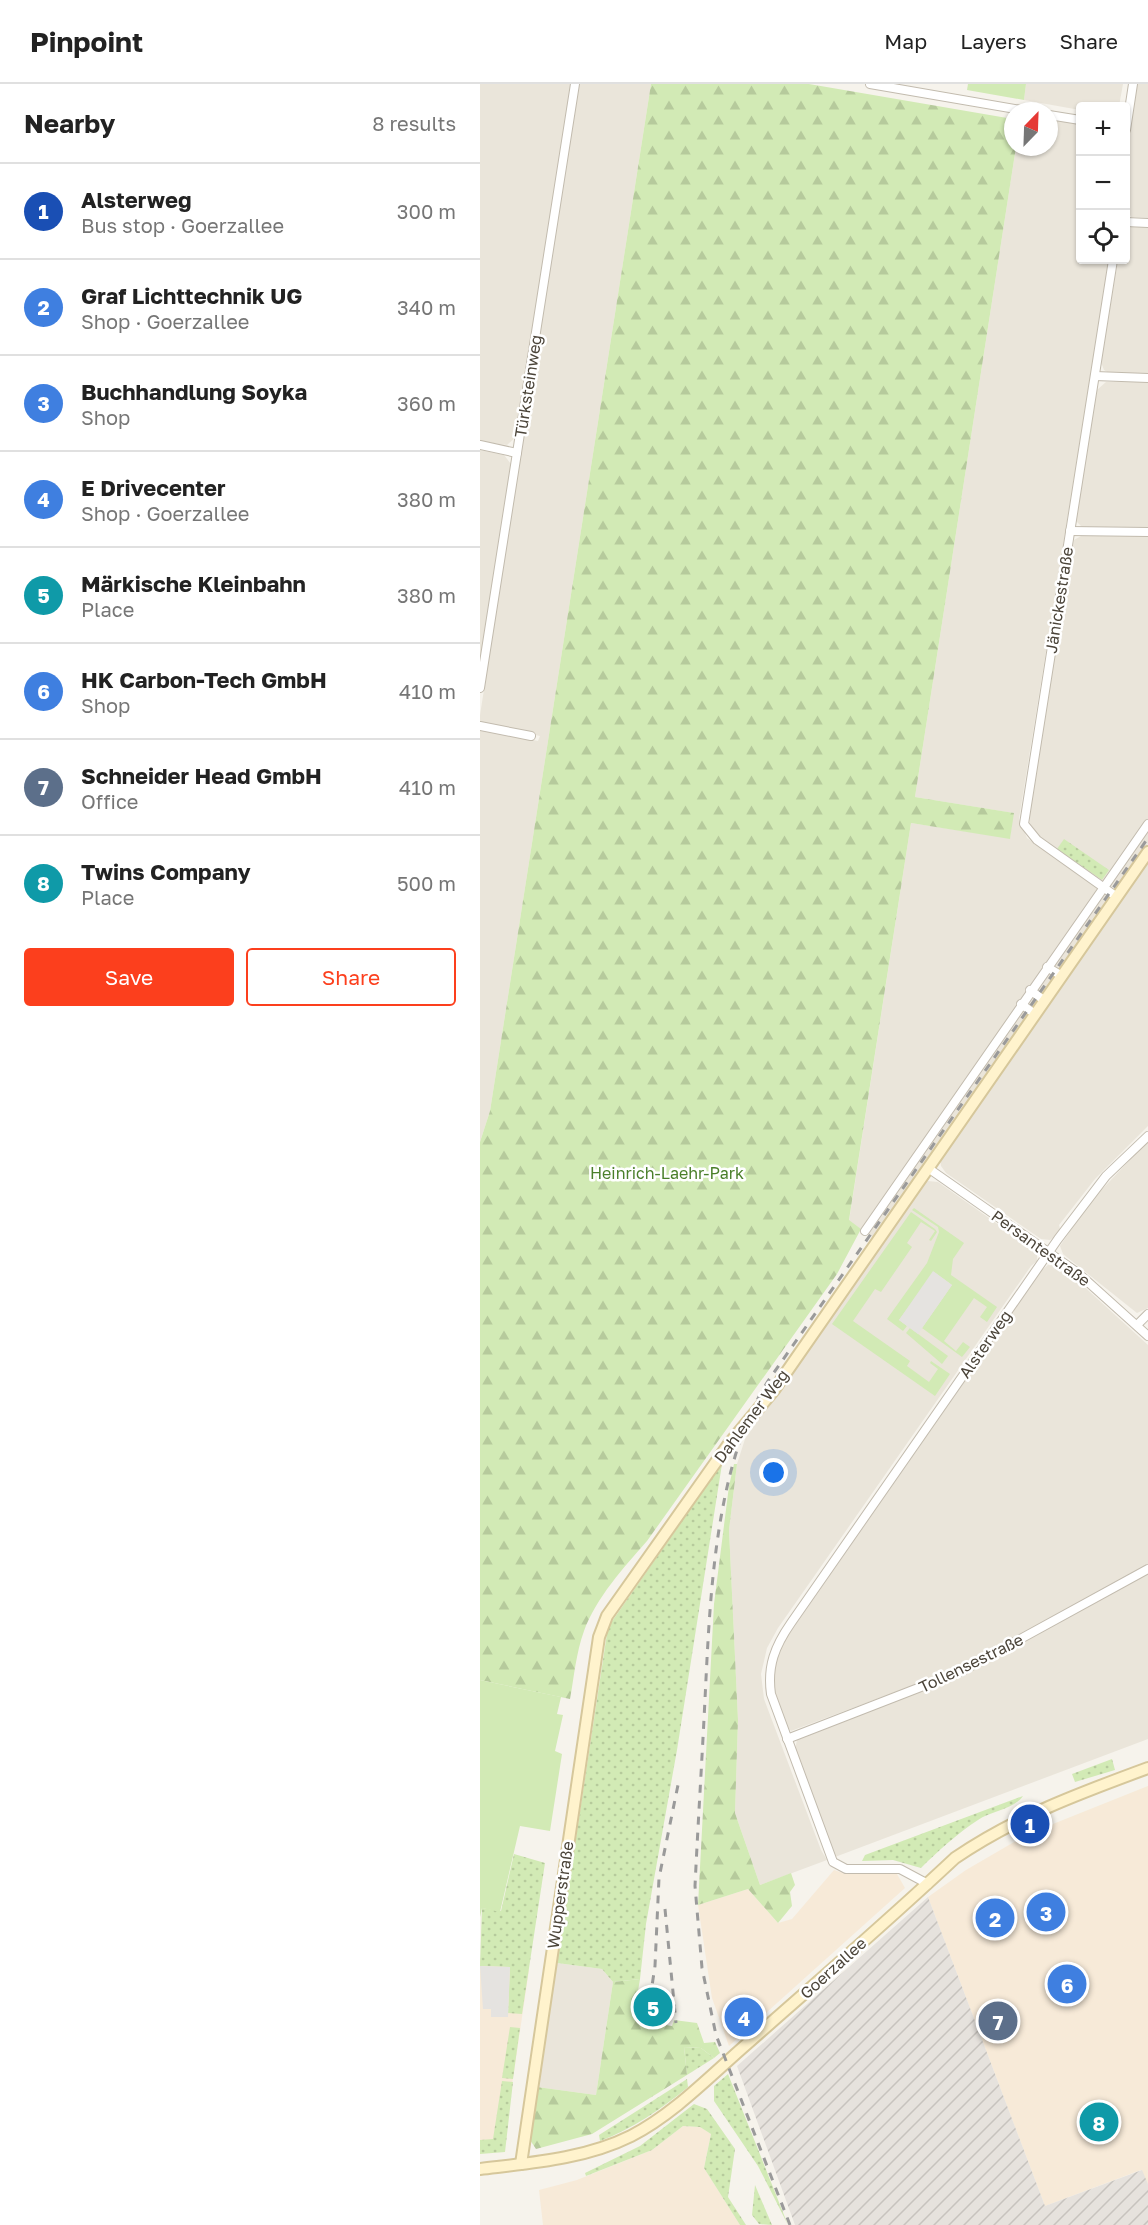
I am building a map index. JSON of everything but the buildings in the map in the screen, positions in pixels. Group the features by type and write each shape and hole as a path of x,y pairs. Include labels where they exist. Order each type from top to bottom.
{"main road":[{"name":"Dahlemer Weg","path":"602,1627 614,1605 711,1468 774,1390 1148,852"},
{"name":"Wupperstraße","path":"521,2164 602,1627"},
{"name":"Goerzallee","path":"480,2169 521,2164 599,2149 629,2137 651,2124 955,1858 987,1836 1048,1806 1148,1768"}],"street":[{"name":"Türksteinweg","path":"480,688 575,84"},
{"path":"870,84 1004,107"},
{"path":"1130,103 1133,84"},
{"path":"1058,116 1076,119"},
{"path":"1130,222 1148,223"},
{"name":"Jänickestraße","path":"1112,264 1024,824 1037,840 1117,897"},
{"path":"1095,376 1148,378"},
{"path":"480,445 518,453"},
{"path":"1070,531 1148,532"},
{"path":"480,726 531,736"},
{"path":"865,1232 1030,990 1144,837 1148,824"},
{"path":"1077,924 1091,934"},
{"path":"1065,942 1079,952"},
{"path":"1047,967 1062,976"},
{"path":"1030,990 1045,1000"},
{"path":"1021,1004 1035,1014"},
{"path":"977,1069 991,1078"},
{"path":"930,1136 944,1146"},
{"name":"Alsterweg","path":"928,1884 900,1869 846,1869 833,1862 771,1694 769,1680 771,1662 779,1642 1049,1252 1106,1176 1148,1136"},
{"name":"Persantestraße","path":"928,1168 1095,1286 1148,1336"},
{"path":"889,1197 902,1206"},
{"path":"1137,1325 1148,1314"},
{"name":"Tollensestraße","path":"786,1739 951,1676 1148,1569"}],"shaded area":[{"path":"480,84 571,84 516,437 507,445 480,441"},
{"path":"579,84 651,84 490,1111 480,1142 480,730 538,741 540,736 480,723 480,715"},
{"path":"1026,84 1123,84 1120,102 1076,102 1076,109 1058,106 1058,102 1024,100"},
{"path":"1137,84 1148,84 1148,218 1131,217 1130,215 1130,132"},
{"path":"1058,120 1076,123 1076,264 1108,264 1019,819 1027,838 1107,894 1104,898 1108,901 875,1239 849,1221 911,823 1010,838 1013,813 915,797 1015,156 1058,156"},
{"path":"1130,227 1148,227 1148,374 1111,374 1104,370 1101,362 1117,264 1130,264"},
{"path":"1106,382 1148,382 1148,528 1083,528 1076,521 1097,390"},
{"path":"480,450 504,455 511,464 480,661"},
{"path":"1081,536 1148,536 1148,844 1120,885 1115,882 1111,887 1040,837 1030,823 1029,810 1074,540"},
{"path":"1148,860 1148,1126 1095,1179 1059,1225 1060,1229 1055,1236 1050,1240 1041,1239 946,1173 941,1166 940,1159"},
{"path":"1148,1141 1148,1308 1137,1313 1063,1254 1060,1246 1090,1202"},
{"path":"928,1181 938,1182 1033,1249 1037,1254 1037,1261 1031,1266 778,1628 767,1648 761,1674 764,1699 821,1850 827,1860 760,1885 735,1813 738,1720 729,1530 737,1464 745,1439 922,1185"},
{"path":"1048,1265 1057,1266 1079,1282 1148,1345 1148,1564 957,1669 791,1731 787,1727 774,1688 775,1662 783,1643 1042,1270"},
{"path":"933,1271 952,1285 918,1334 899,1320"},
{"path":"1148,1574 1148,1739 835,1857 795,1749 797,1740 965,1674"},
{"path":"1148,1786 1148,2184 1141,2170 1045,2206 928,1897 966,1870 1028,1834"},
{"path":"834,1870 846,1874 897,1874 905,1888 729,2046 712,1998 698,1905 748,1889 778,1923 792,1919"},
{"path":"928,1897 1045,2206 1142,2170 1148,2184 1148,2225 795,2225 737,2066"},
{"path":"480,1958 529,1970 504,2139 480,2149"},
{"path":"557,1963 602,1969 613,1982 596,2095 537,2087"},
{"path":"480,1966 510,1967 508,2017 491,2017 491,2009 483,2009"},
{"path":"683,2126 700,2127 711,2134 704,2168 740,2225 543,2225 539,2190 577,2180 652,2150"}],"green space":[{"name":"Heinrich-Laehr-Park","path":"651,84 809,84 1004,117 1004,156 1015,156 915,797 1014,813 1010,839 911,823 849,1220 861,1229 837,1274 647,1541 611,1583 596,1607 581,1639 570,1699 480,1680 480,1142 490,1111"},
{"path":"968,84 1026,84 1024,100 967,90"},
{"path":"1064,839 1109,870 1102,880 1057,849"},
{"path":"914,1208 964,1243 953,1259 951,1275 997,1307 987,1322 980,1317 987,1307 974,1298 944,1341 956,1351 963,1342 970,1347 962,1357 922,1328 952,1285 934,1272 899,1320 907,1326 903,1331 887,1319 927,1263 939,1232 938,1227 912,1210"},
{"path":"911,1212 937,1232 931,1241 929,1240 935,1231 921,1222 907,1243 912,1247 881,1292 875,1289 853,1321 910,1361 907,1366 929,1382 938,1369 930,1363 931,1361 950,1374 935,1396 832,1324"},
{"path":"910,1328 948,1356 942,1364 906,1333"},
{"path":"722,1464 677,1750 646,1924 640,1979 613,1982 602,1969 557,1963 608,1627"},
{"path":"734,1464 737,1464 729,1530 738,1720 735,1813 760,1885 791,1873 795,1885 790,1892 792,1906 778,1923 748,1889 698,1905 714,1604 729,1486"},
{"path":"480,1680 561,1697 557,1714 563,1715 555,1751 562,1754 550,1831 520,1826 500,1912 482,1908 480,1917"},
{"path":"1112,1759 1115,1770 1075,1782 1072,1774"},
{"path":"1023,1796 1014,1804 983,1817 971,1825 948,1842 921,1868 893,1860 862,1861 865,1855"},
{"path":"514,1854 545,1863 522,2014 508,2013 510,1967 480,1966 482,1908 501,1911"},
{"path":"640,1979 637,1997 645,1999 642,2021 672,2026 674,2020 697,2023 704,2043 715,2042 720,2053 714,2058 701,2048 684,2047 687,2075 592,2134 536,2149 530,2140 537,2087 596,2095 613,1982"},
{"path":"510,2027 520,2028 513,2079 502,2078"},
{"path":"684,2047 701,2048 714,2058 687,2075"},
{"path":"728,2074 788,2225 758,2166 714,2101 714,2086"},
{"path":"687,2079 688,2087 657,2111 600,2141 599,2135"},
{"path":"502,2081 513,2082 505,2152 480,2154 480,2140 493,2139"},
{"path":"694,2104 707,2109 735,2149 728,2197 746,2225 740,2225 704,2168 711,2134 700,2127 683,2126 652,2150 586,2176 585,2173 640,2146"},
{"path":"755,2185 772,2225 759,2224 752,2215"}],"railway":[{"path":"790,2225 716,2035 702,1968 695,1886 709,1620 718,1535 736,1453 750,1415 768,1381 1148,838"},
{"path":"650,1999 655,1966 659,1878 678,1785"},
{"path":"665,1909 676,2023"}],"place":[{"name":"Alsterweg","path":"1030,1824"},
{"name":"Buchhandlung Soyka","path":"1046,1912"},
{"name":"Graf Lichttechnik UG","path":"995,1918"},
{"name":"HK Carbon-Tech GmbH","path":"1067,1984"},
{"name":"Märkische Kleinbahn","path":"653,2007"},
{"name":"E Drivecenter","path":"744,2017"},
{"name":"Schneider Head GmbH","path":"998,2021"},
{"name":"Twins Company","path":"1099,2122"}]}
